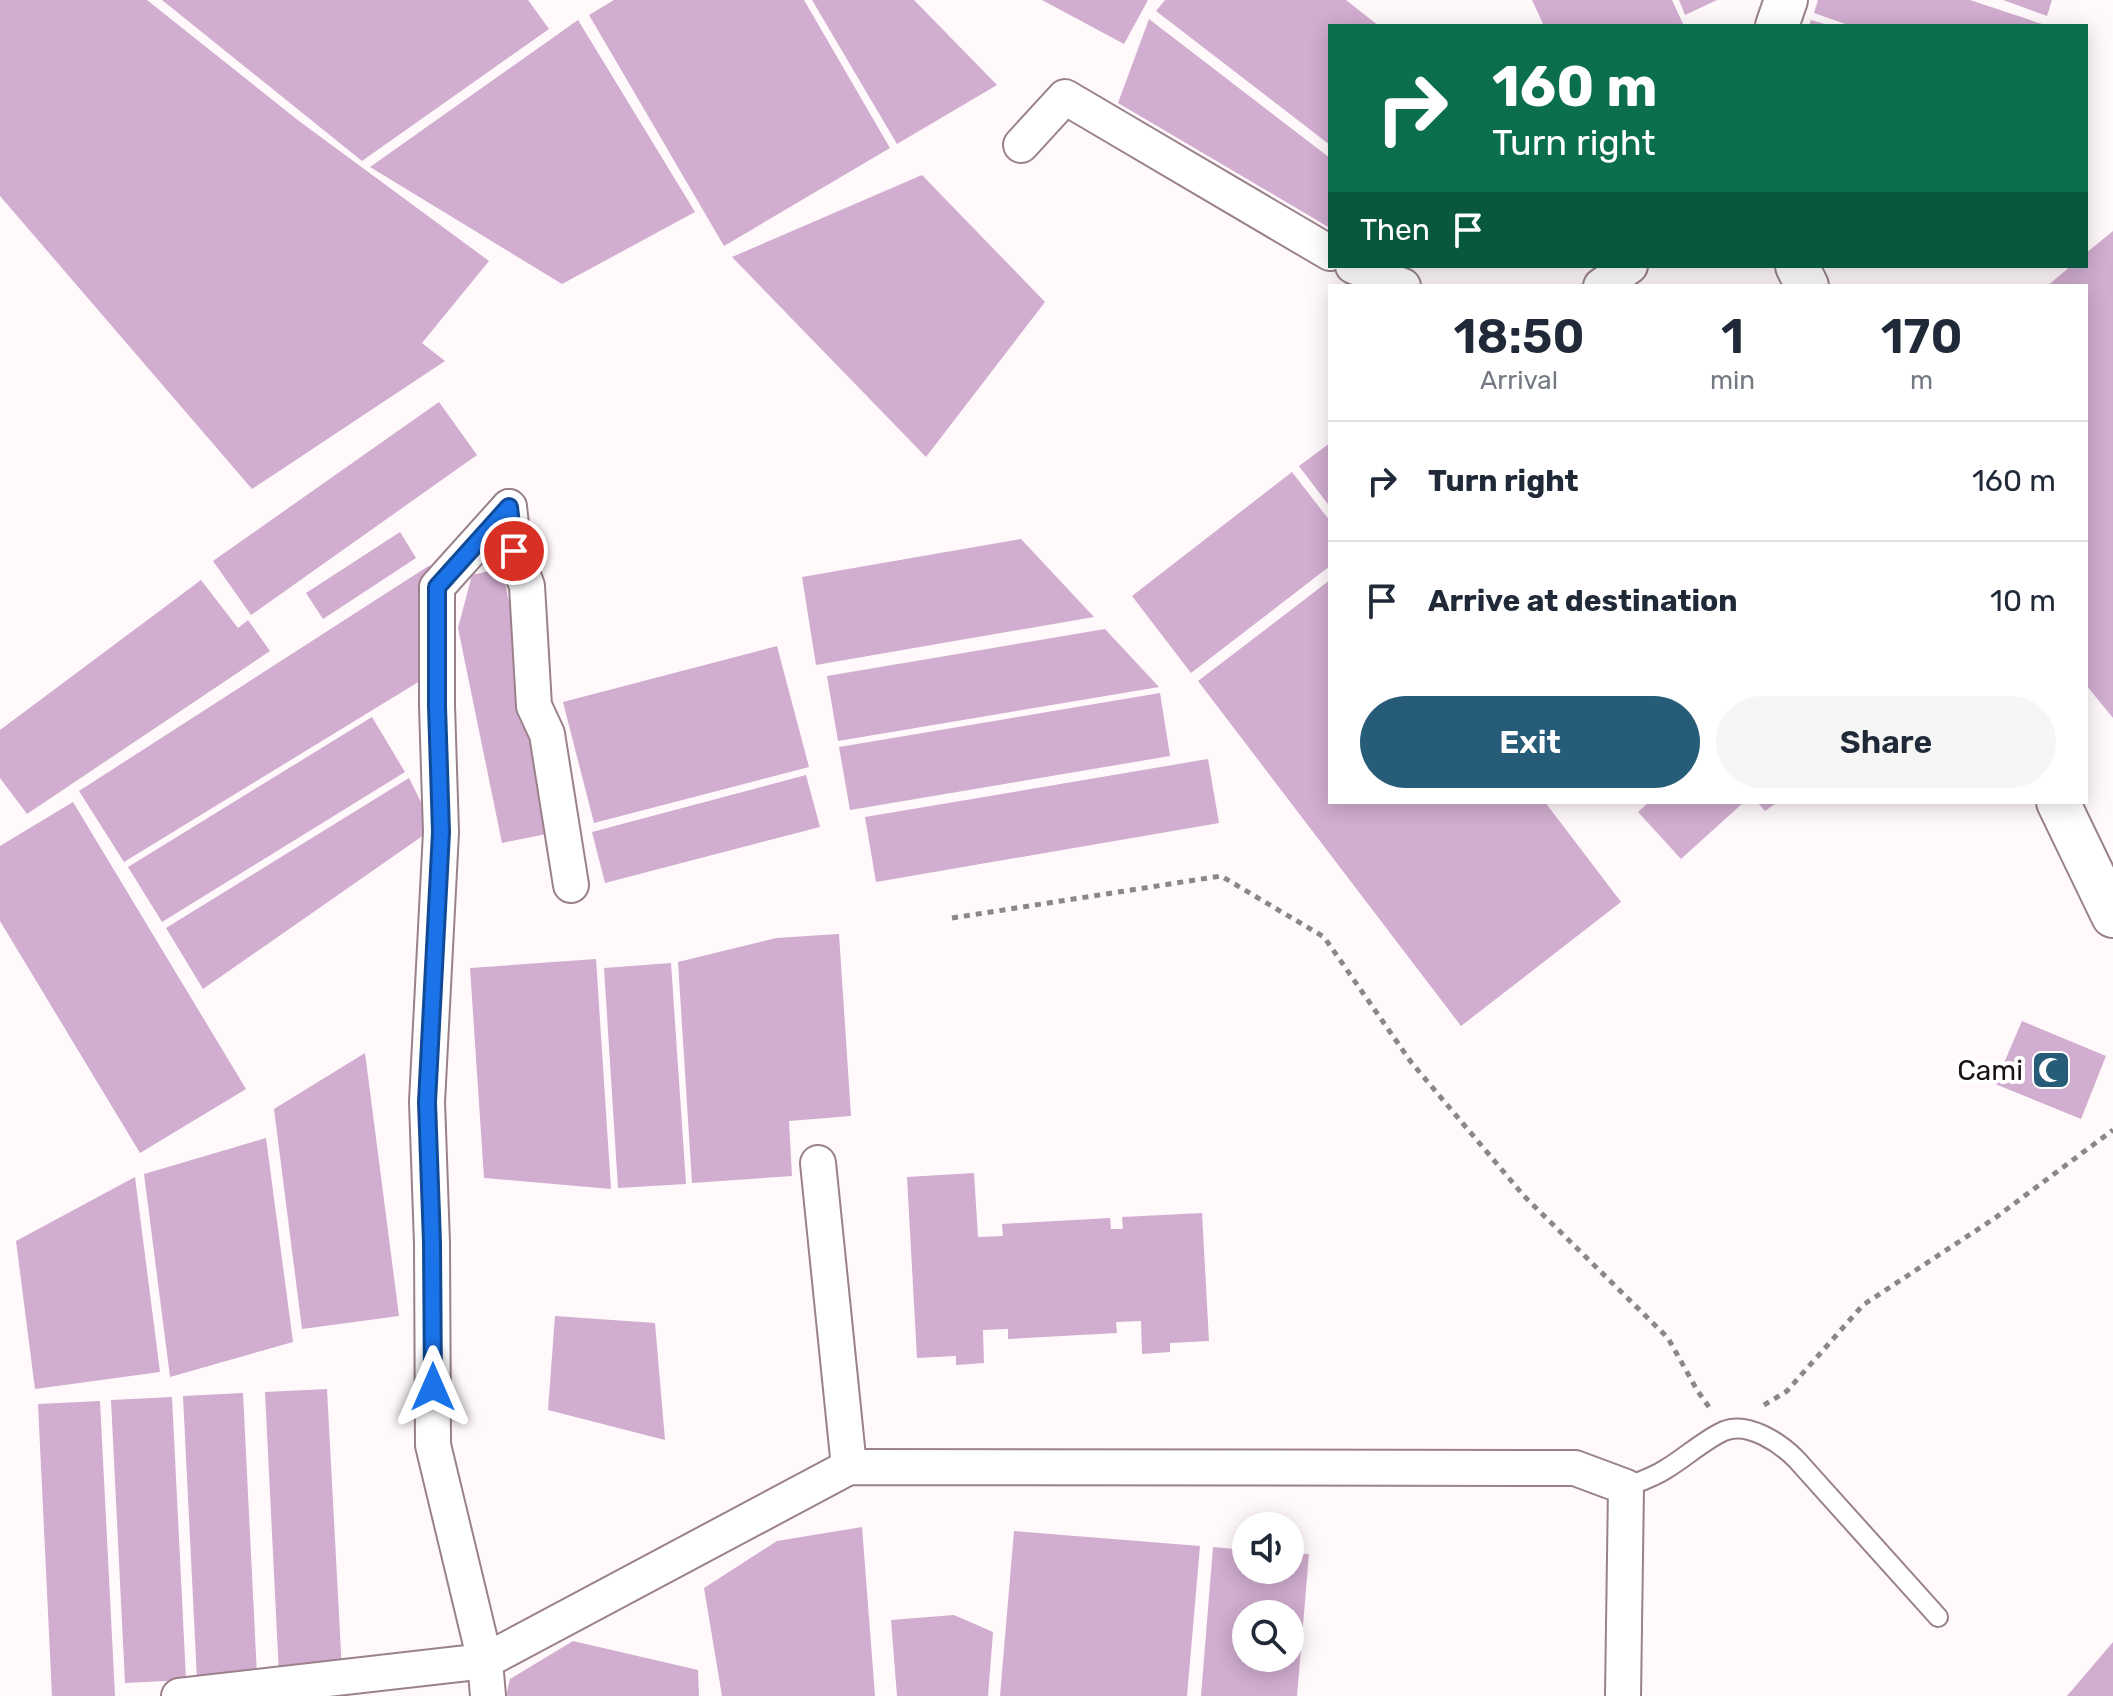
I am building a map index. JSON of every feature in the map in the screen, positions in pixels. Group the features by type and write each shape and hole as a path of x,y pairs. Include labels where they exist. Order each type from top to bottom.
{"street":[{"path":"1778,24 1786,0"},
{"path":"1021,145 1065,97 1328,252"},
{"path":"1358,268 1398,284"},
{"path":"1604,284 1627,268"},
{"path":"488,1696 485,1661 433,1445 432,1243 427,1102 441,832 437,587 509,507 514,551 527,586 534,706 547,734 571,885"},
{"path":"2059,804 2113,916"},
{"path":"818,1163 849,1467"},
{"path":"179,1696 485,1661 849,1467 1575,1468 1626,1487 1623,1696"}],"lane":[{"path":"1626,1487 1664,1471 1726,1430 1762,1434 1786,1449 1938,1617"}],"path":[{"path":"952,918 1221,876 1324,937 1411,1062 1524,1196 1668,1338 1697,1390 1726,1430 1787,1391 1863,1305 1995,1218 2113,1130"}],"building":[{"path":"0,0 147,0 299,121 489,261 422,343 445,361 252,489 0,196"},
{"path":"162,0 528,0 549,29 362,161"},
{"path":"614,0 804,0 890,148 724,246 589,15"},
{"path":"812,0 914,0 997,85 897,144"},
{"path":"1042,0 1148,0 1124,44"},
{"path":"1165,0 1346,0 1376,24 1328,24 1328,143 1156,11"},
{"path":"1532,0 1672,0 1683,24 1543,24"},
{"path":"1679,0 1717,0 1685,15"},
{"path":"1818,0 1970,0 2042,24 1845,24 1814,13"},
{"path":"2003,0 2052,0 2047,16"},
{"path":"1149,19 1328,156 1328,227 1118,103"},
{"path":"578,20 695,212 562,284 370,167"},
{"path":"922,175 1045,302 926,457 732,257"},
{"path":"2113,231 2113,718 2088,687 2088,284 2049,284 2069,268 2088,268 2088,251"},
{"path":"439,402 477,455 251,615 213,561"},
{"path":"1328,444 1328,504 1299,466"},
{"path":"1292,472 1328,518 1328,568 1191,673 1132,596"},
{"path":"400,532 416,558 323,619 306,593"},
{"path":"1021,539 1094,617 816,665 802,577"},
{"path":"430,565 420,681 124,862 79,791"},
{"path":"502,568 556,832 502,843 458,628 472,575"},
{"path":"201,580 238,628 248,620 270,651 27,814 0,778 0,730"},
{"path":"1328,582 1328,804 1547,804 1621,902 1461,1026 1198,681"},
{"path":"1105,629 1159,687 838,741 827,676"},
{"path":"777,646 809,767 594,823 563,702"},
{"path":"1160,693 1170,756 850,810 839,747"},
{"path":"372,717 405,772 162,922 128,867"},
{"path":"1208,759 1219,823 876,882 865,817"},
{"path":"806,775 820,827 605,883 592,832"},
{"path":"409,778 434,828 203,989 166,928"},
{"path":"73,802 246,1089 140,1153 0,921 0,846"},
{"path":"1647,804 1742,804 1681,859 1638,812"},
{"path":"1759,804 1775,804 1765,811"},
{"path":"839,934 851,1116 789,1121 792,1176 692,1183 678,962 776,938"},
{"path":"596,959 611,1189 484,1178 470,968"},
{"path":"671,963 686,1184 618,1188 604,968"},
{"name":"Cami","path":"2022,1021 2106,1056 2081,1119 1995,1084"},
{"path":"365,1053 399,1316 302,1329 274,1109"},
{"path":"266,1138 293,1342 170,1377 144,1174"},
{"path":"974,1173 978,1237 1003,1236 1002,1224 1110,1218 1111,1229 1123,1229 1122,1217 1202,1213 1209,1341 1170,1343 1170,1352 1142,1354 1141,1321 1116,1322 1117,1333 1008,1339 1008,1329 983,1330 984,1363 956,1365 956,1356 917,1358 907,1177"},
{"path":"135,1177 160,1372 35,1389 16,1241"},
{"path":"555,1316 655,1323 665,1440 548,1410"},
{"path":"327,1389 342,1671 279,1675 265,1392"},
{"path":"243,1393 257,1676 197,1680 183,1396"},
{"path":"172,1397 186,1680 125,1683 111,1400"},
{"path":"100,1401 115,1696 52,1696 38,1404"},
{"path":"862,1527 875,1696 722,1696 704,1588 777,1541"},
{"path":"1014,1531 1200,1546 1187,1696 1000,1696"},
{"path":"1213,1547 1232,1549 1232,1584 1304,1584 1304,1554 1309,1554 1304,1613 1304,1600 1232,1600 1232,1672 1299,1672 1297,1696 1201,1696"},
{"path":"954,1615 993,1632 988,1696 897,1696 891,1620"},
{"path":"573,1641 698,1670 699,1696 506,1696 510,1679"},
{"path":"2113,1642 2113,1696 2067,1696"}],"place":[{"name":"Cami","path":"2051,1070"}],"route":[{"path":"433,1387 427,1102 441,832 437,587 509,507 514,551"}]}
